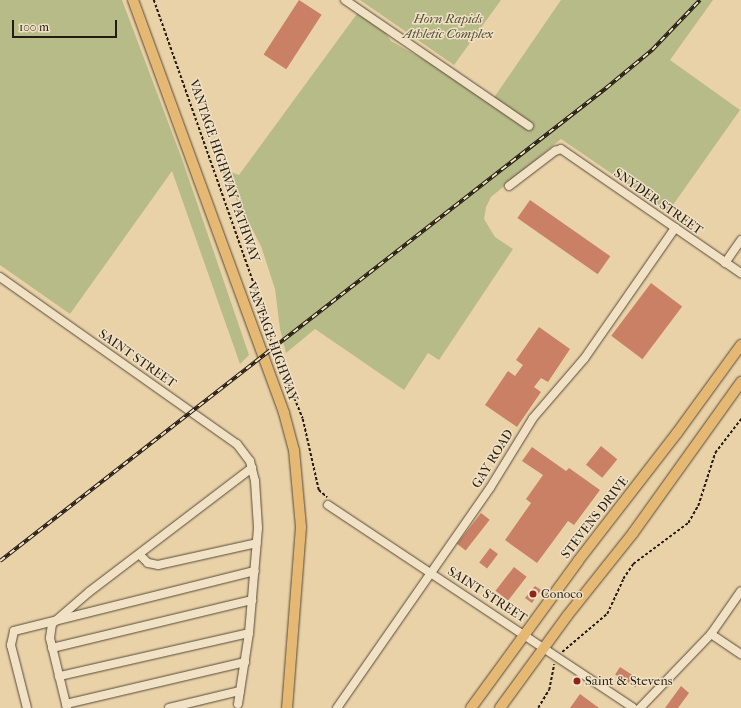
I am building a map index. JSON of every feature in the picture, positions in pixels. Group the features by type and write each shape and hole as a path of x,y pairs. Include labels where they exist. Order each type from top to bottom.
{"main road":[{"name":"VANTAGE HIGHWAY","path":"133,0 284,413 296,456 301,534 287,708"},
{"name":"STEVENS DRIVE","path":"471,708 741,345"},
{"path":"500,708 544,648 638,527 741,382"}],"street":[{"path":"345,0 529,126"},
{"name":"SNYDER STREET","path":"509,186 555,151 562,149 741,274"},
{"name":"GAY ROAD","path":"337,708 430,572 490,488 534,418 584,359 675,228"},
{"path":"725,262 741,240"},
{"name":"SAINT STREET","path":"0,277 232,440 246,454 252,468"},
{"path":"238,704 245,662 249,633 258,543 257,503 252,468 56,620 49,630 52,648 67,706 245,662"},
{"name":"SAINT STREET","path":"328,505 525,634 633,708"},
{"path":"140,554 148,563 158,565 258,543"},
{"path":"27,708 11,645 11,636 18,629 255,571"},
{"path":"640,708 711,634 741,591"},
{"path":"52,648 252,600"},
{"path":"59,676 249,633"},
{"path":"711,634 741,654"},
{"path":"169,708 240,691"}],"path":[{"name":"VANTAGE HIGHWAY PATHWAY","path":"154,0 261,303 270,338 303,420 318,487 321,494 328,497 328,505"},
{"path":"538,708 549,690 554,665 558,657 607,614 623,579 633,564 688,523 698,506 715,453 741,418"}],"green space":[{"path":"0,0 122,0 182,159 249,355 240,364 172,171 70,314 0,265"},
{"name":"Horn Rapids Athletic Complex","path":"360,0 501,0 454,65"},
{"path":"561,0 713,0 670,60 740,110 668,212 561,139 491,197 486,207 484,219 495,237 513,249 439,360 428,353 404,390 315,329 286,353 280,329 275,289 261,246 220,168 239,175 359,11 378,22 391,41 446,72 491,102"}],"building":[{"path":"299,0 322,15 286,69 264,55"},
{"path":"530,200 610,256 598,274 517,218"},
{"path":"651,283 682,306 642,359 611,336"},
{"path":"539,327 570,349 548,382 541,378 534,387 541,392 517,427 485,405 508,371 515,376 523,365 516,360"},
{"path":"601,446 617,459 602,478 586,465"},
{"path":"532,447 566,471 569,468 600,490 574,525 568,521 537,563 505,540 531,503 526,499 543,475 522,461"},
{"path":"481,513 490,520 466,551 457,544"},
{"path":"490,548 498,554 487,568 479,562"},
{"path":"514,567 527,577 508,600 496,591"},
{"name":"Conoco","path":"535,586 541,590 532,603 525,598"},
{"path":"620,667 640,680 635,688 615,675"},
{"path":"681,686 689,693 678,708 665,708"},
{"path":"580,694 599,708 570,708"}],"railway":[{"path":"0,561 606,88 652,50 700,0"}],"place":[{"name":"Conoco","path":"533,594"},
{"name":"Saint & Stevens","path":"577,681"}]}
